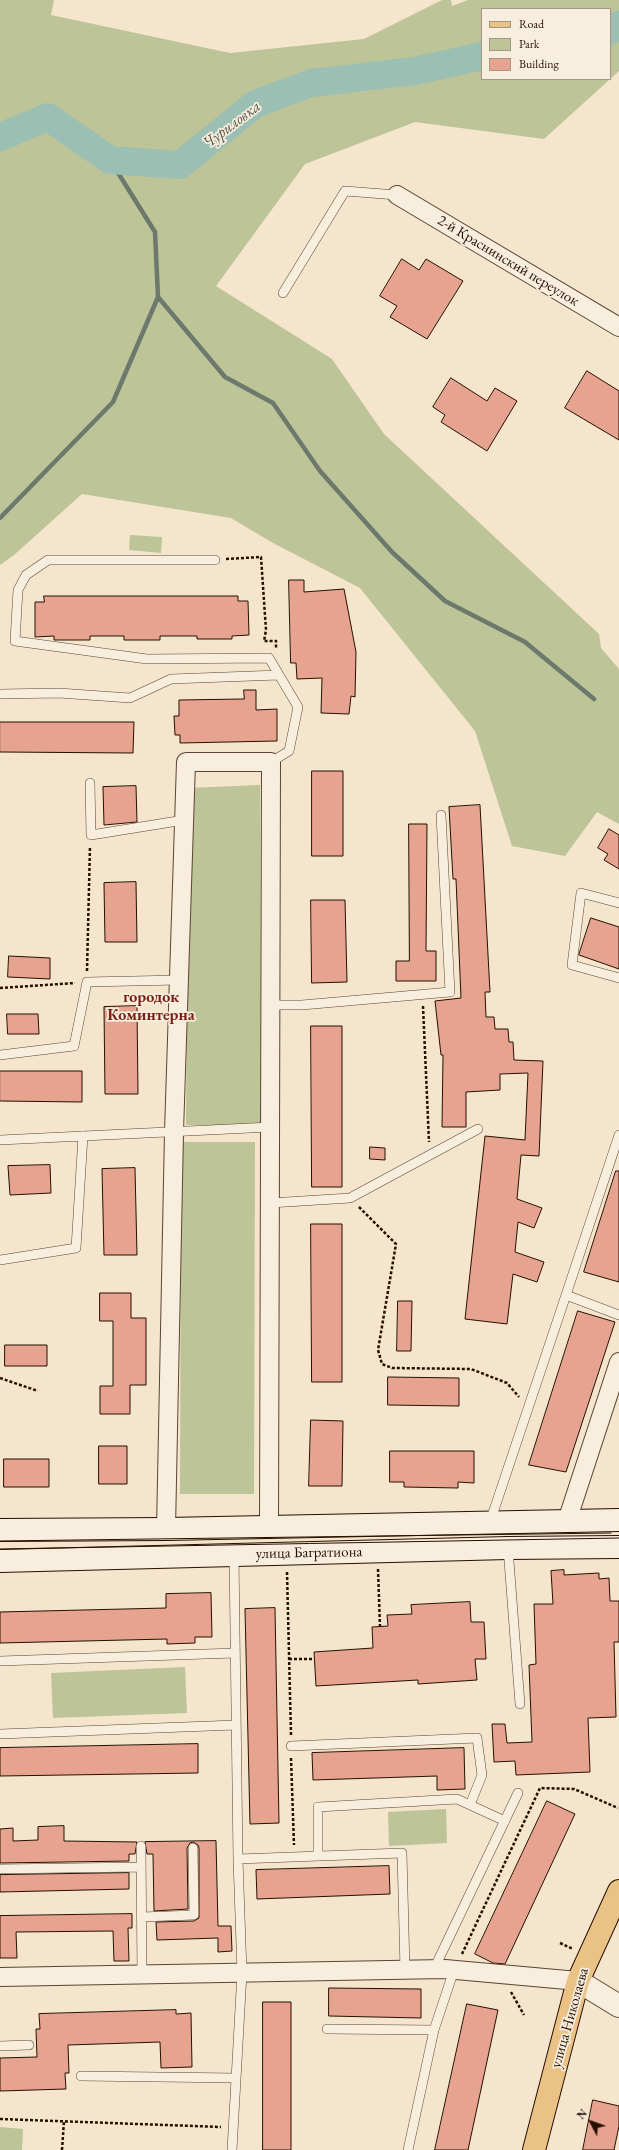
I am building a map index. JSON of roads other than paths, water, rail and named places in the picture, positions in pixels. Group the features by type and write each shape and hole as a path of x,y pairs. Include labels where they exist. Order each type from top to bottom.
{"main road":[{"name":"улица Багратиона","path":"0,1530 489,1524 619,1520"},
{"name":"улица Багратиона","path":"0,1561 508,1548 619,1547"},
{"name":"улица Николаева","path":"534,2150 578,1981 619,1891"},
{"path":"578,1981 619,2006"}],"street":[{"name":"2-й Краснинский переулок","path":"397,195 619,327"},
{"path":"166,1529 174,1132 186,762 271,762 269,1526"},
{"path":"567,1521 572,1502 618,1372"},
{"path":"0,1977 434,1969 578,1981"}],"lane":[{"path":"283,293 345,191 397,195"},
{"path":"215,560 48,560 26,574 18,590 15,641 147,659 269,658 298,707 289,751 271,762"},
{"path":"0,694 59,693 130,698 171,679 279,675"},
{"path":"90,783 91,835 184,820"},
{"path":"271,1005 302,1005 450,992 441,815"},
{"path":"619,903 581,892 572,965 619,978"},
{"path":"0,1055 74,1046 87,982 179,980"},
{"path":"0,1140 271,1127"},
{"path":"270,1203 350,1198 478,1129"},
{"path":"489,1524 619,1135"},
{"path":"0,1260 76,1248 83,1136"},
{"path":"566,1295 619,1315"},
{"path":"508,1548 520,1704"},
{"path":"232,2150 242,1973 238,1859 234,1555"},
{"path":"0,1661 235,1653"},
{"path":"0,1734 236,1726"},
{"path":"291,1746 477,1738 482,1775 470,1805"},
{"path":"434,1969 518,1793"},
{"path":"318,1855 318,1807 457,1799 504,1821"},
{"path":"141,1846 142,1975"},
{"path":"142,1917 194,1916 193,1848"},
{"path":"238,1859 402,1853 405,1970"},
{"path":"0,1869 141,1867"},
{"path":"408,2150 434,2030 454,1970"},
{"path":"327,2029 434,2030"},
{"path":"0,2046 29,2045"},
{"path":"81,2076 236,2078"}],"waterway":[{"name":"Чуриловка","path":"611,30 619,25"},
{"name":"Чуриловка","path":"0,137 48,117 110,160 180,165 255,104 311,83 415,71 481,56"},
{"path":"0,518 113,402 158,297 155,232 110,160"},
{"path":"158,297 225,377 273,403 320,471 392,552 445,601 525,642 594,699"}],"tram line":[{"path":"0,1541 611,1533"},
{"path":"0,1549 619,1538"}],"district":[{"name":"городок Коминтерна","path":"151,1007"}]}
